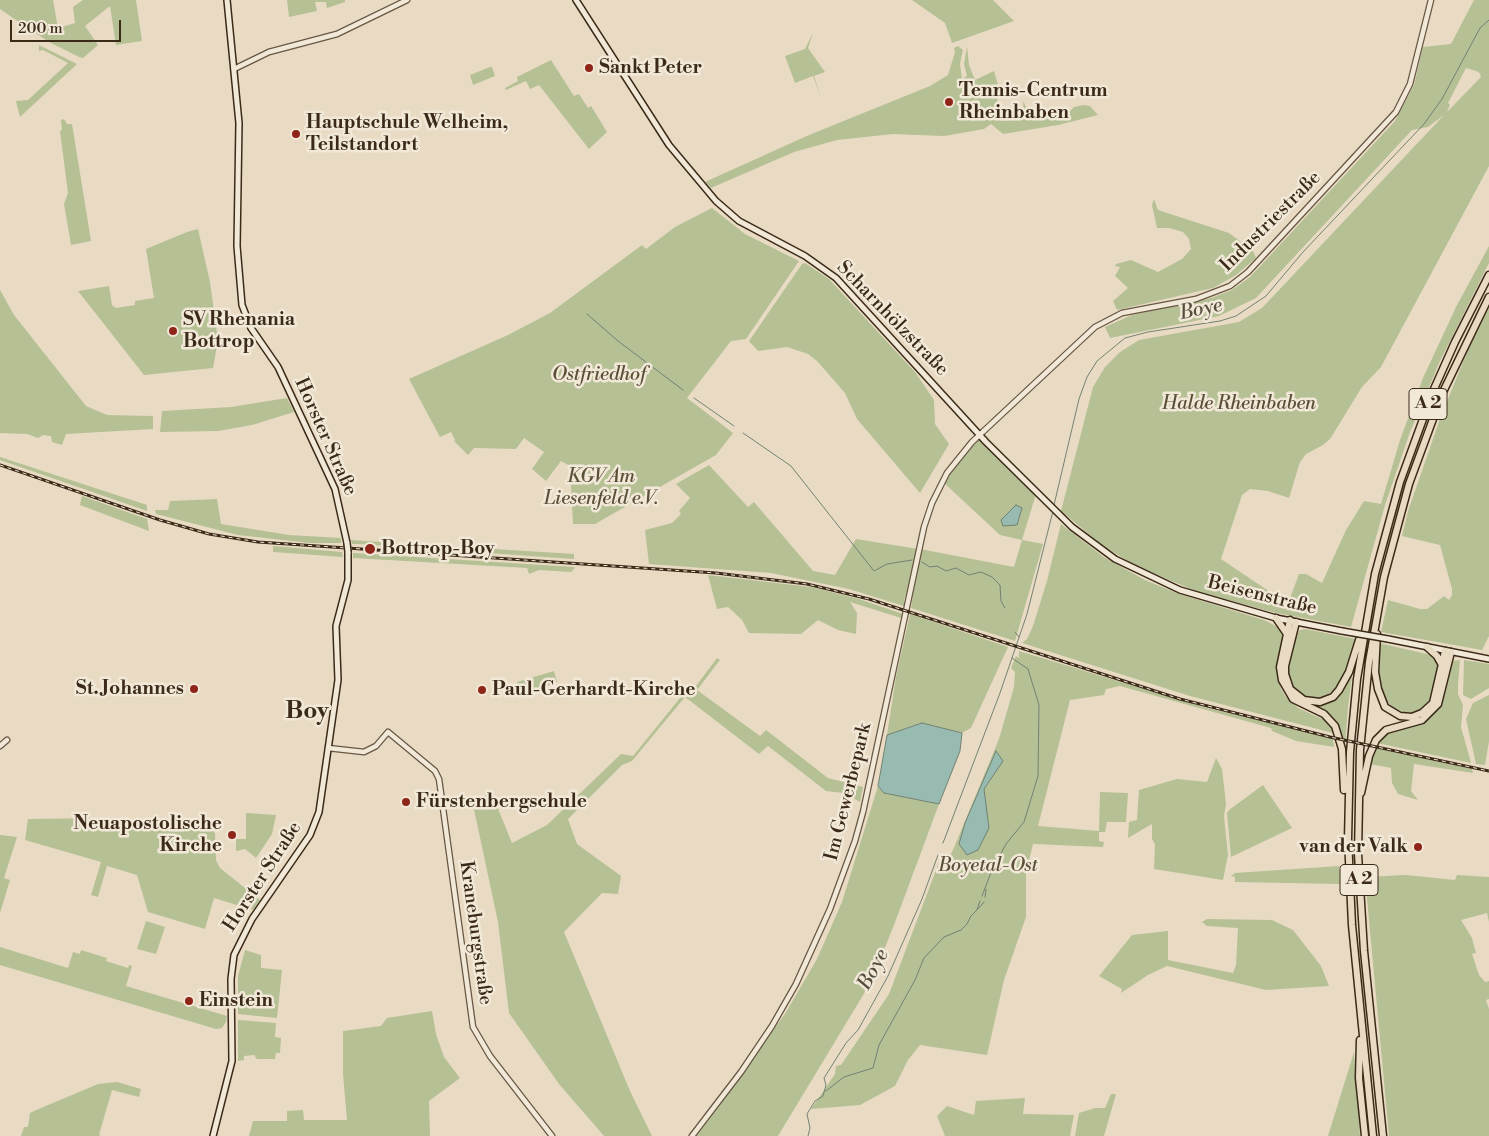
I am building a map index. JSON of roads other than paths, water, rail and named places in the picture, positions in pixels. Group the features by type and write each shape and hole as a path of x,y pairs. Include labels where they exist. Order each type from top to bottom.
{"highway":[{"name":"A 2","path":"1373,1136 1351,908 1348,810 1351,735 1364,630 1388,521 1411,449 1455,342 1489,275"},
{"name":"A 2","path":"1383,1136 1360,904 1358,809 1362,713 1377,614 1389,559 1412,476 1443,392 1489,297"},
{"path":"1377,614 1375,672 1378,689 1389,710 1400,716 1412,717 1422,713 1433,703 1442,666 1451,652"},
{"path":"1276,618 1287,634"},
{"path":"1293,621 1285,666 1286,681 1297,696 1313,702 1327,699 1339,690 1349,672 1364,630"},
{"path":"1293,621 1287,634 1280,668 1282,680 1293,699 1324,714 1335,726 1342,749 1344,800 1348,810"},
{"path":"1427,647 1437,656 1442,666"},
{"path":"1358,809 1369,756 1376,740 1386,730 1422,720 1434,711 1441,697 1451,652"},
{"path":"1362,1018 1359,1078 1365,1136"}],"main road":[{"name":"Horster Straße","path":"213,1136 232,1061 231,979 234,955 242,936 315,825 321,803 339,670 336,626 348,580 347,543 335,489 278,367 252,328 240,294 237,246 238,123 226,0"},
{"name":"Scharnhölzstraße","path":"576,0 669,145 713,197 739,221 805,256 832,275 980,435 1053,509"},
{"name":"Beisenstraße","path":"1053,509 1100,549 1143,574 1200,597 1276,618 1489,659"}],"street":[{"path":"234,69 269,52 337,34 407,0"},
{"name":"Industriestraße","path":"980,435 1095,327 1122,313 1196,299 1230,286 1248,272 1391,119 1404,98 1415,65 1431,0"},
{"name":"Im Gewerbepark","path":"692,1136 741,1072 772,1026 796,984 830,910 855,841 865,804 927,515 947,472 960,455 980,435"},
{"name":"Kraneburgstraße","path":"328,748 357,753 372,749 388,732 435,771 439,779 470,1010 477,1036 552,1136"},
{"path":"0,746 8,740"}],"water":[{"path":"1016,505 1022,508 1017,525 1003,526 1001,520"},
{"path":"922,723 962,733 960,751 939,804 884,793 878,786 887,735"},
{"path":"996,751 1003,761 984,789 989,828 978,850 967,855 959,844 965,823"}],"waterway":[{"name":"Boye","path":"1054,505 1079,399 1087,377 1097,361 1125,338 1148,332 1220,321 1236,316 1266,296 1303,252 1424,124 1442,99 1480,28 1489,20"},
{"path":"587,314 618,341 683,390"},
{"path":"694,398 734,426"},
{"path":"743,433 791,466 874,571 887,564 912,560"},
{"name":"Boye","path":"943,843 1000,693 1027,614 1053,511"},
{"path":"922,562 930,567 937,566 946,571 956,568 969,575 981,572 992,577 1000,585 1001,601 1005,608"},
{"name":"Boye","path":"1015,632 1019,637"},
{"name":"Boye","path":"982,896 992,870 1006,844 1024,822 1038,776 1039,705 1028,669 1012,658"},
{"name":"Boye","path":"808,1136 810,1128 807,1114 815,1101 823,1096 826,1085 824,1078 846,1043 858,1030 888,976 922,899 938,855"},
{"name":"Boye","path":"985,897 986,889"},
{"name":"Boye","path":"826,1091 844,1077 873,1068 879,1045 915,980 924,958 944,937 961,930 967,924 977,910 980,901"},
{"name":"Boye","path":"978,909 984,902"}],"railway":[{"path":"0,465 160,520 209,534 258,542 716,573 807,584 869,599 1180,699 1330,737 1489,771"}],"place":[{"name":"Sankt Peter","path":"589,68"},
{"name":"Tennis-Centrum Rheinbaben","path":"949,102"},
{"name":"Hauptschule Welheim, Teilstandort","path":"296,134"},
{"name":"SV Rhenania Bottrop","path":"173,331"},
{"name":"Bottrop-Boy","path":"370,549"},
{"name":"St. Johannes","path":"194,689"},
{"name":"Paul-Gerhardt-Kirche","path":"482,690"},
{"name":"Fürstenbergschule","path":"406,802"},
{"name":"Neuapostolische Kirche","path":"232,835"},
{"name":"van der Valk","path":"1418,847"},
{"name":"Einstein","path":"189,1001"}],"district":[{"name":"Boy","path":"307,712"}],"park label":[{"name":"Ostfriedhof","path":"599,375"},
{"name":"Halde Rheinbaben","path":"1239,404"},
{"name":"KGV Am Liesenfeld e.V.","path":"601,488"},
{"name":"Boyetal-Ost","path":"988,866"}]}
